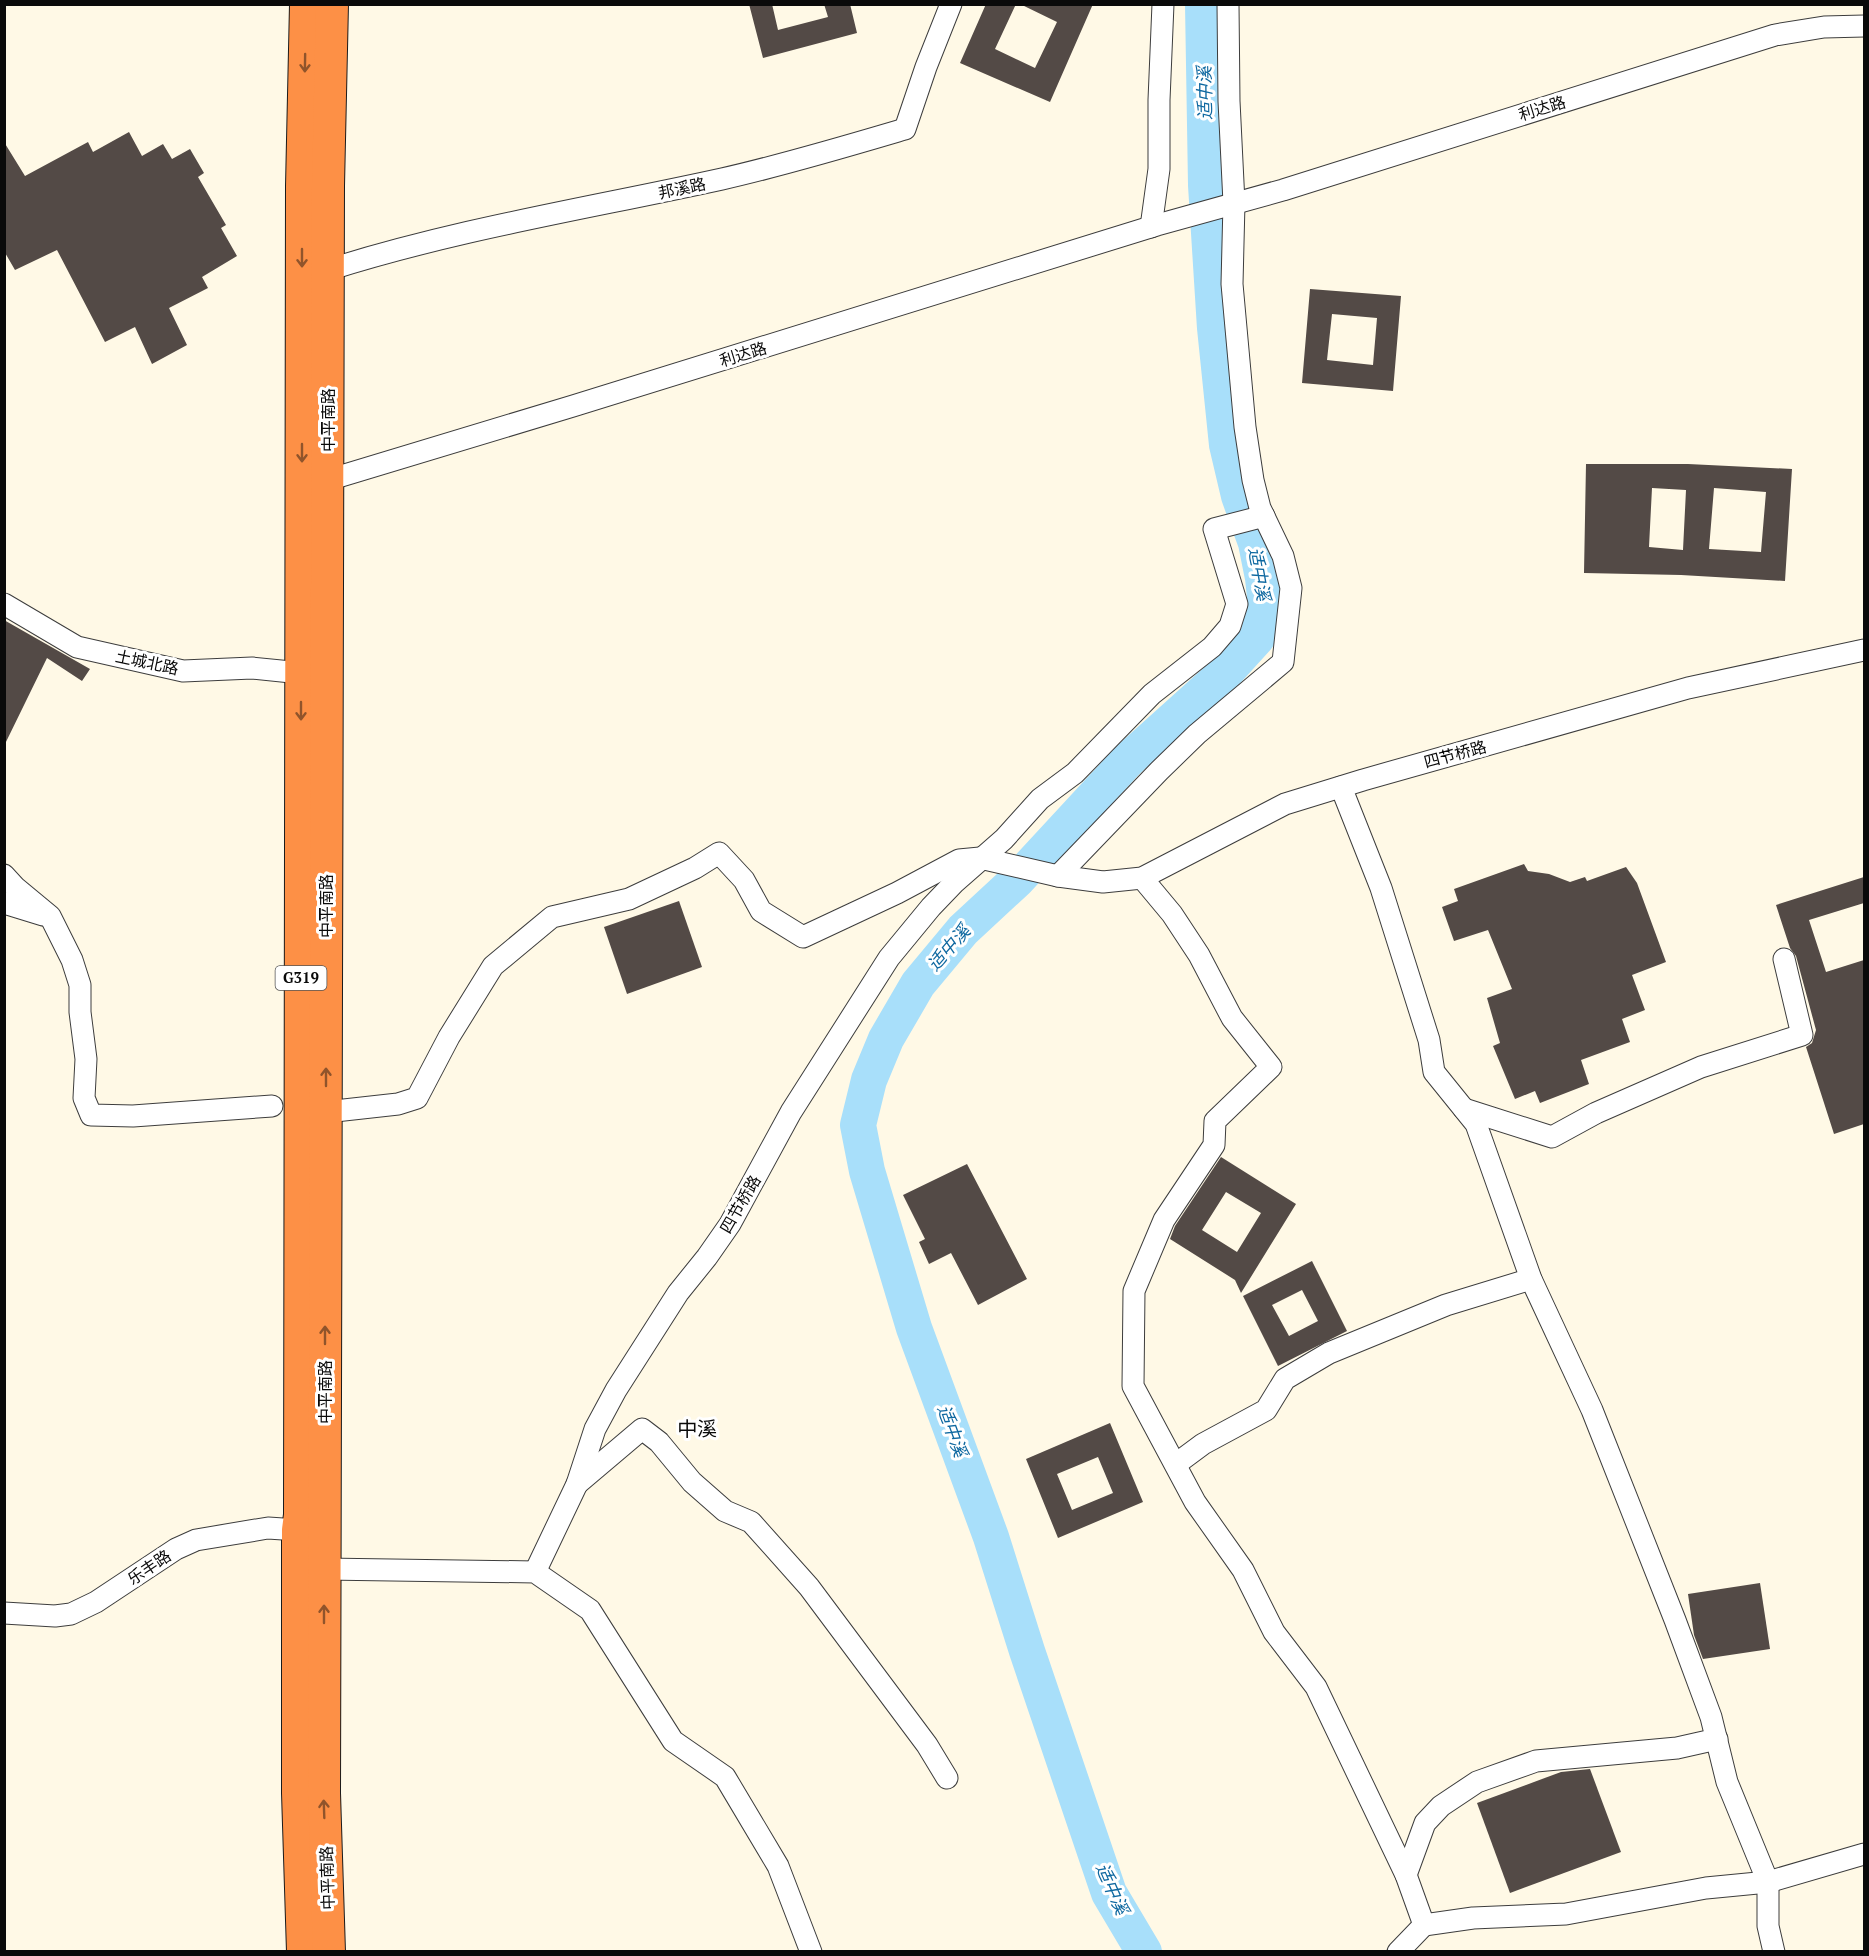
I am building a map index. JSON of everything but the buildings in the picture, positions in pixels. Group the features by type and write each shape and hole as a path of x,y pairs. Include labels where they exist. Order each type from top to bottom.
{"highway":[{"name":"G319","path":"303,1952 298,1793 298,1530 300,1480 302,186 306,4"},
{"name":"中平南路","path":"329,1952 324,1793 324,1569 328,270 333,4"}],"street":[{"name":"邦溪路","path":"328,270 384,252 777,166 905,129 951,4"},
{"path":"1154,226 1159,169 1163,4"},
{"path":"1058,876 1197,734 1283,662 1291,588 1283,556 1263,516 1256,494 1245,427 1232,284 1228,205 1228,4"},
{"name":"利达路","path":"328,480 1775,35 1824,27 1864,26"},
{"name":"四节桥路","path":"535,1572 577,1484 595,1429 639,1352 678,1293 730,1224 791,1112 871,985 924,915 980,858 1004,839 1040,800 1075,773 1152,694 1212,647 1230,626 1237,604 1214,529 1263,516"},
{"name":"土城北路","path":"4,604 77,647 183,671 252,668 301,673"},
{"name":"四节桥路","path":"980,858 1058,876 1103,882 1142,878 1285,804 1688,688 1864,650"},
{"path":"1341,787 1381,888 1429,1040 1434,1072 1476,1124 1531,1279 1592,1410 1675,1620 1711,1717 1727,1782 1768,1882 1768,1926 1774,1952"},
{"path":"326,1112 398,1104 417,1098 449,1037 493,966 552,916 628,899 695,868 719,853 744,880 761,911 803,937 897,893 959,860 980,858"},
{"path":"4,875 50,916 72,960 80,985 80,1012 86,1059 84,1098 91,1115 133,1116 272,1106"},
{"path":"1142,878 1172,914 1199,955 1232,1018 1271,1067 1215,1120 1214,1145 1164,1220 1134,1291 1133,1386 1195,1502 1244,1570 1274,1632 1316,1687 1406,1875 1424,1925"},
{"path":"4,903 27,912 50,916"},
{"path":"1464,1109 1552,1137 1596,1113 1701,1067 1802,1035 1784,959"},
{"path":"1176,1464 1203,1444 1266,1410 1285,1379 1329,1353 1446,1305 1531,1279"},
{"path":"577,1484 642,1429 659,1442 693,1482 725,1511 751,1522 809,1587 920,1736 947,1778"},
{"name":"乐丰路","path":"4,1612 56,1616 71,1614 96,1602 176,1549 196,1540 268,1528 298,1530"},
{"path":"324,1569 535,1572 590,1610 673,1741 725,1777 778,1866 811,1952"},
{"path":"1406,1875 1425,1823 1441,1806 1477,1782 1536,1761 1677,1748 1717,1739"},
{"path":"1398,1952 1424,1925 1473,1918 1566,1914 1706,1888 1768,1882 1864,1854"}],"waterway":[{"name":"适中溪","path":"1144,1952 1109,1893 991,1537 914,1328 867,1171 858,1125 869,1080 886,1039 918,984 963,930 1017,880 1127,761 1227,671 1257,638 1266,607 1263,578 1256,543 1239,496 1227,445 1215,328 1206,185 1203,4"}],"district":[{"name":"中溪","path":"697,1429"}]}
